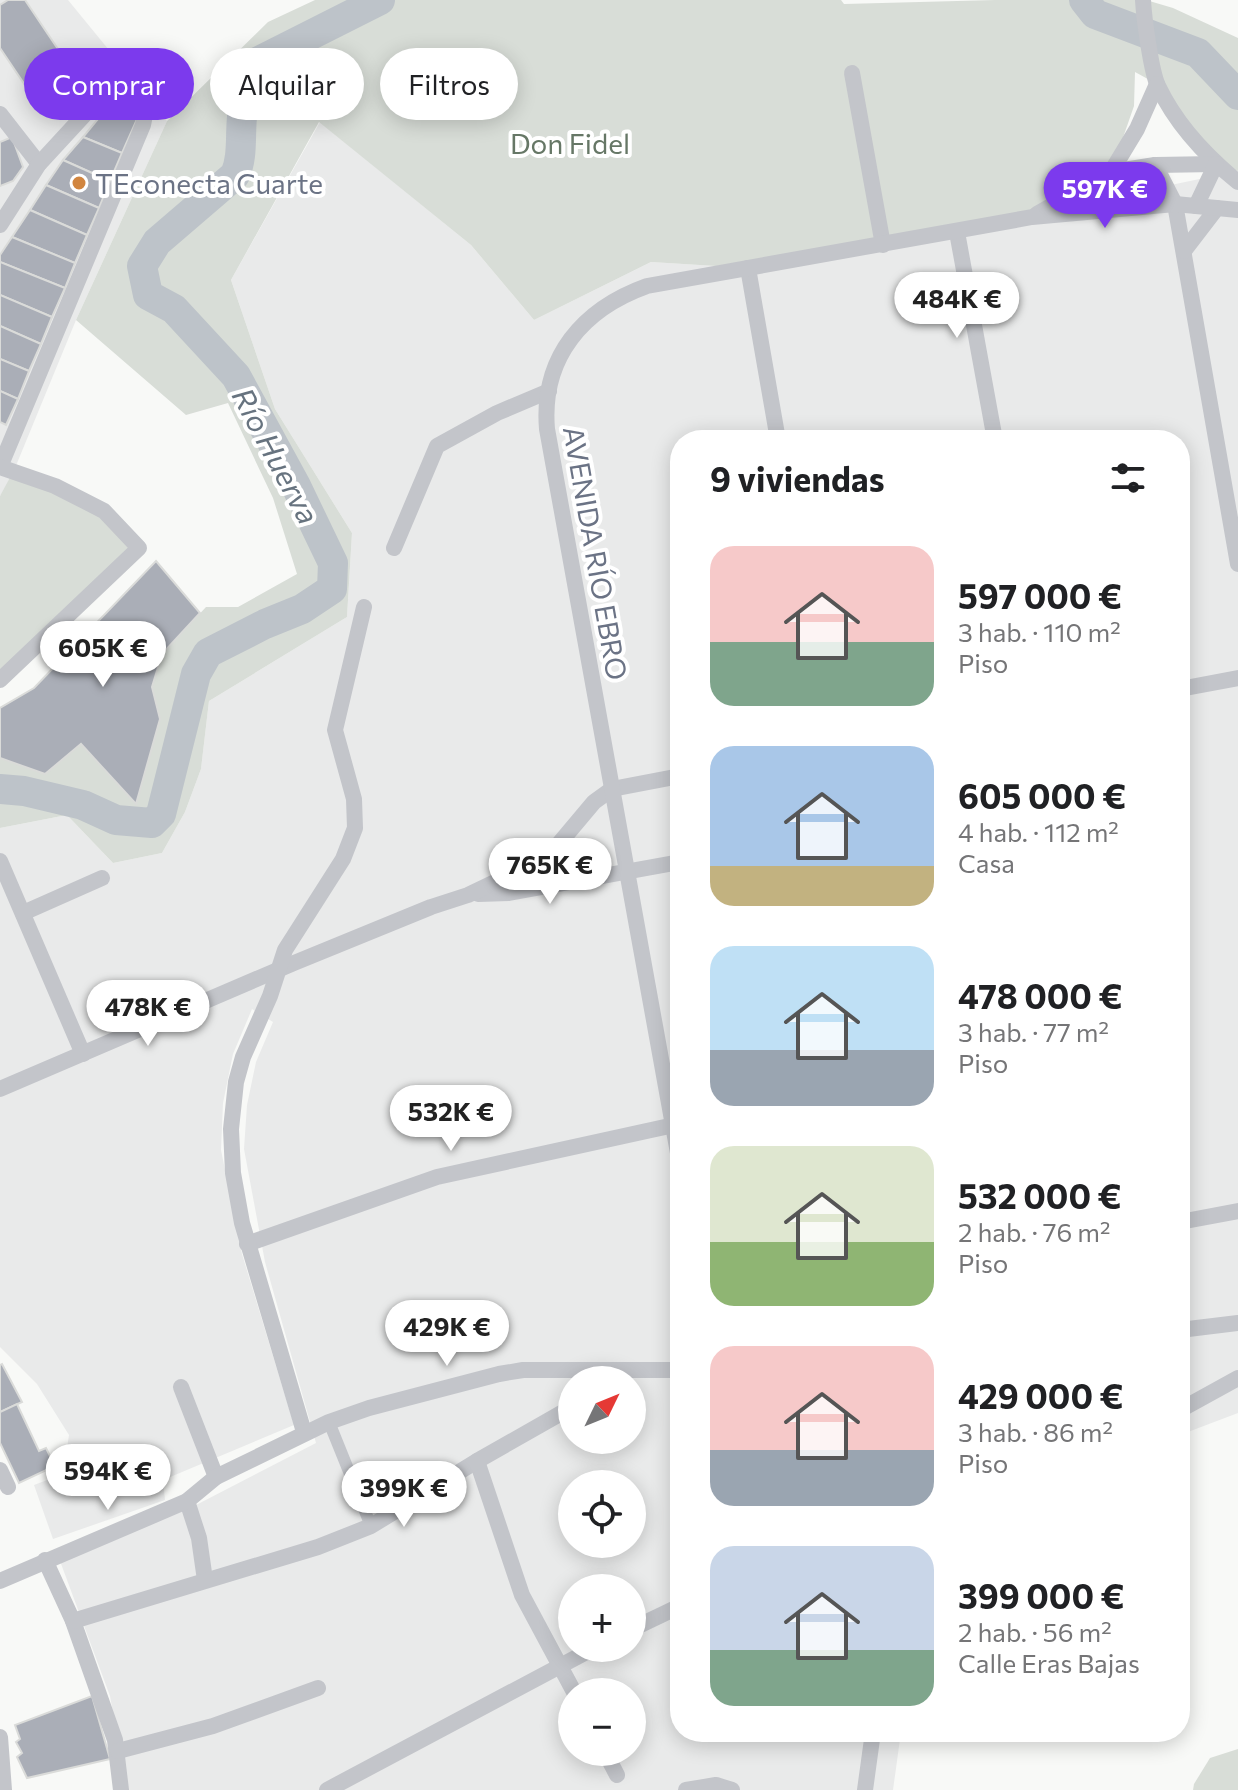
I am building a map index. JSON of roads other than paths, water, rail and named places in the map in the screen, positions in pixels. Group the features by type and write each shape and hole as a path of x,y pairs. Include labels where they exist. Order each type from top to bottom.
{"street":[{"path":"1143,3 1157,84 1187,132 1216,164 1238,182"},
{"path":"852,73 883,245"},
{"name":"AVENIDA RÍO EBRO","path":"1111,172 1137,129 1157,84"},
{"path":"0,114 39,164"},
{"path":"0,225 39,164 80,120"},
{"path":"0,680 139,548 104,511 55,486 0,467 144,120"},
{"path":"1196,206 1216,164"},
{"name":"AVENIDA RÍO EBRO","path":"1032,217 1111,172 1155,165 1216,164"},
{"path":"1155,165 1175,204 1238,564"},
{"name":"AVENIDA RÍO EBRO","path":"670,1104 547,429 549,391 558,361 567,345 588,318 607,304 647,286 1032,217 1175,204 1238,210"},
{"path":"1184,251 1217,208"},
{"path":"957,232 993,430"},
{"path":"748,268 776,430"},
{"path":"394,548 437,446 497,413 549,391"},
{"path":"304,1432 247,1244 233,1173 231,1129 243,1057 280,970 288,943 343,859 355,828 354,799 335,730 364,607"},
{"path":"1190,687 1238,678"},
{"path":"0,1089 431,907 468,895 520,870 557,846 594,802 612,789 670,778"},
{"path":"0,861 83,1054"},
{"path":"468,895 509,893 670,864"},
{"path":"23,913 102,878"},
{"path":"247,1244 437,1177 670,1126"},
{"path":"1190,1220 1238,1211"},
{"path":"1190,1329 1238,1323"},
{"path":"0,1581 187,1501 216,1477 329,1422 369,1408 499,1374 558,1369"},
{"path":"646,1372 670,1370"},
{"path":"1190,1404 1238,1378"},
{"path":"181,1387 216,1477"},
{"path":"73,1621 318,1547 371,1526 558,1415"},
{"path":"329,1422 371,1526"},
{"path":"477,1461 522,1595 566,1678"},
{"path":"0,1470 8,1487"},
{"path":"187,1501 199,1538 205,1580"},
{"path":"45,1560 73,1621 118,1751 121,1790"},
{"path":"646,1622 670,1611"},
{"path":"327,1790 565,1662"},
{"path":"118,1751 213,1726 318,1688"},
{"path":"0,1737 4,1790"},
{"path":"865,1790 872,1742"},
{"path":"612,1766 617,1775"},
{"path":"686,1790 716,1785 732,1790"}],"waterway":[{"name":"Río Huerva","path":"0,789 24,791 83,805 116,820 152,823 161,814 196,674 208,653 302,609 332,589 333,563 296,486 236,376 174,309 148,295 142,266 157,242 235,175 251,65 380,0"},
{"name":"Río Huerva","path":"1084,0 1095,14 1198,53 1238,95"}],"place":[{"name":"TEconecta Cuarte","path":"79,183"}],"park label":[{"name":"Don Fidel","path":"570,143"}]}
